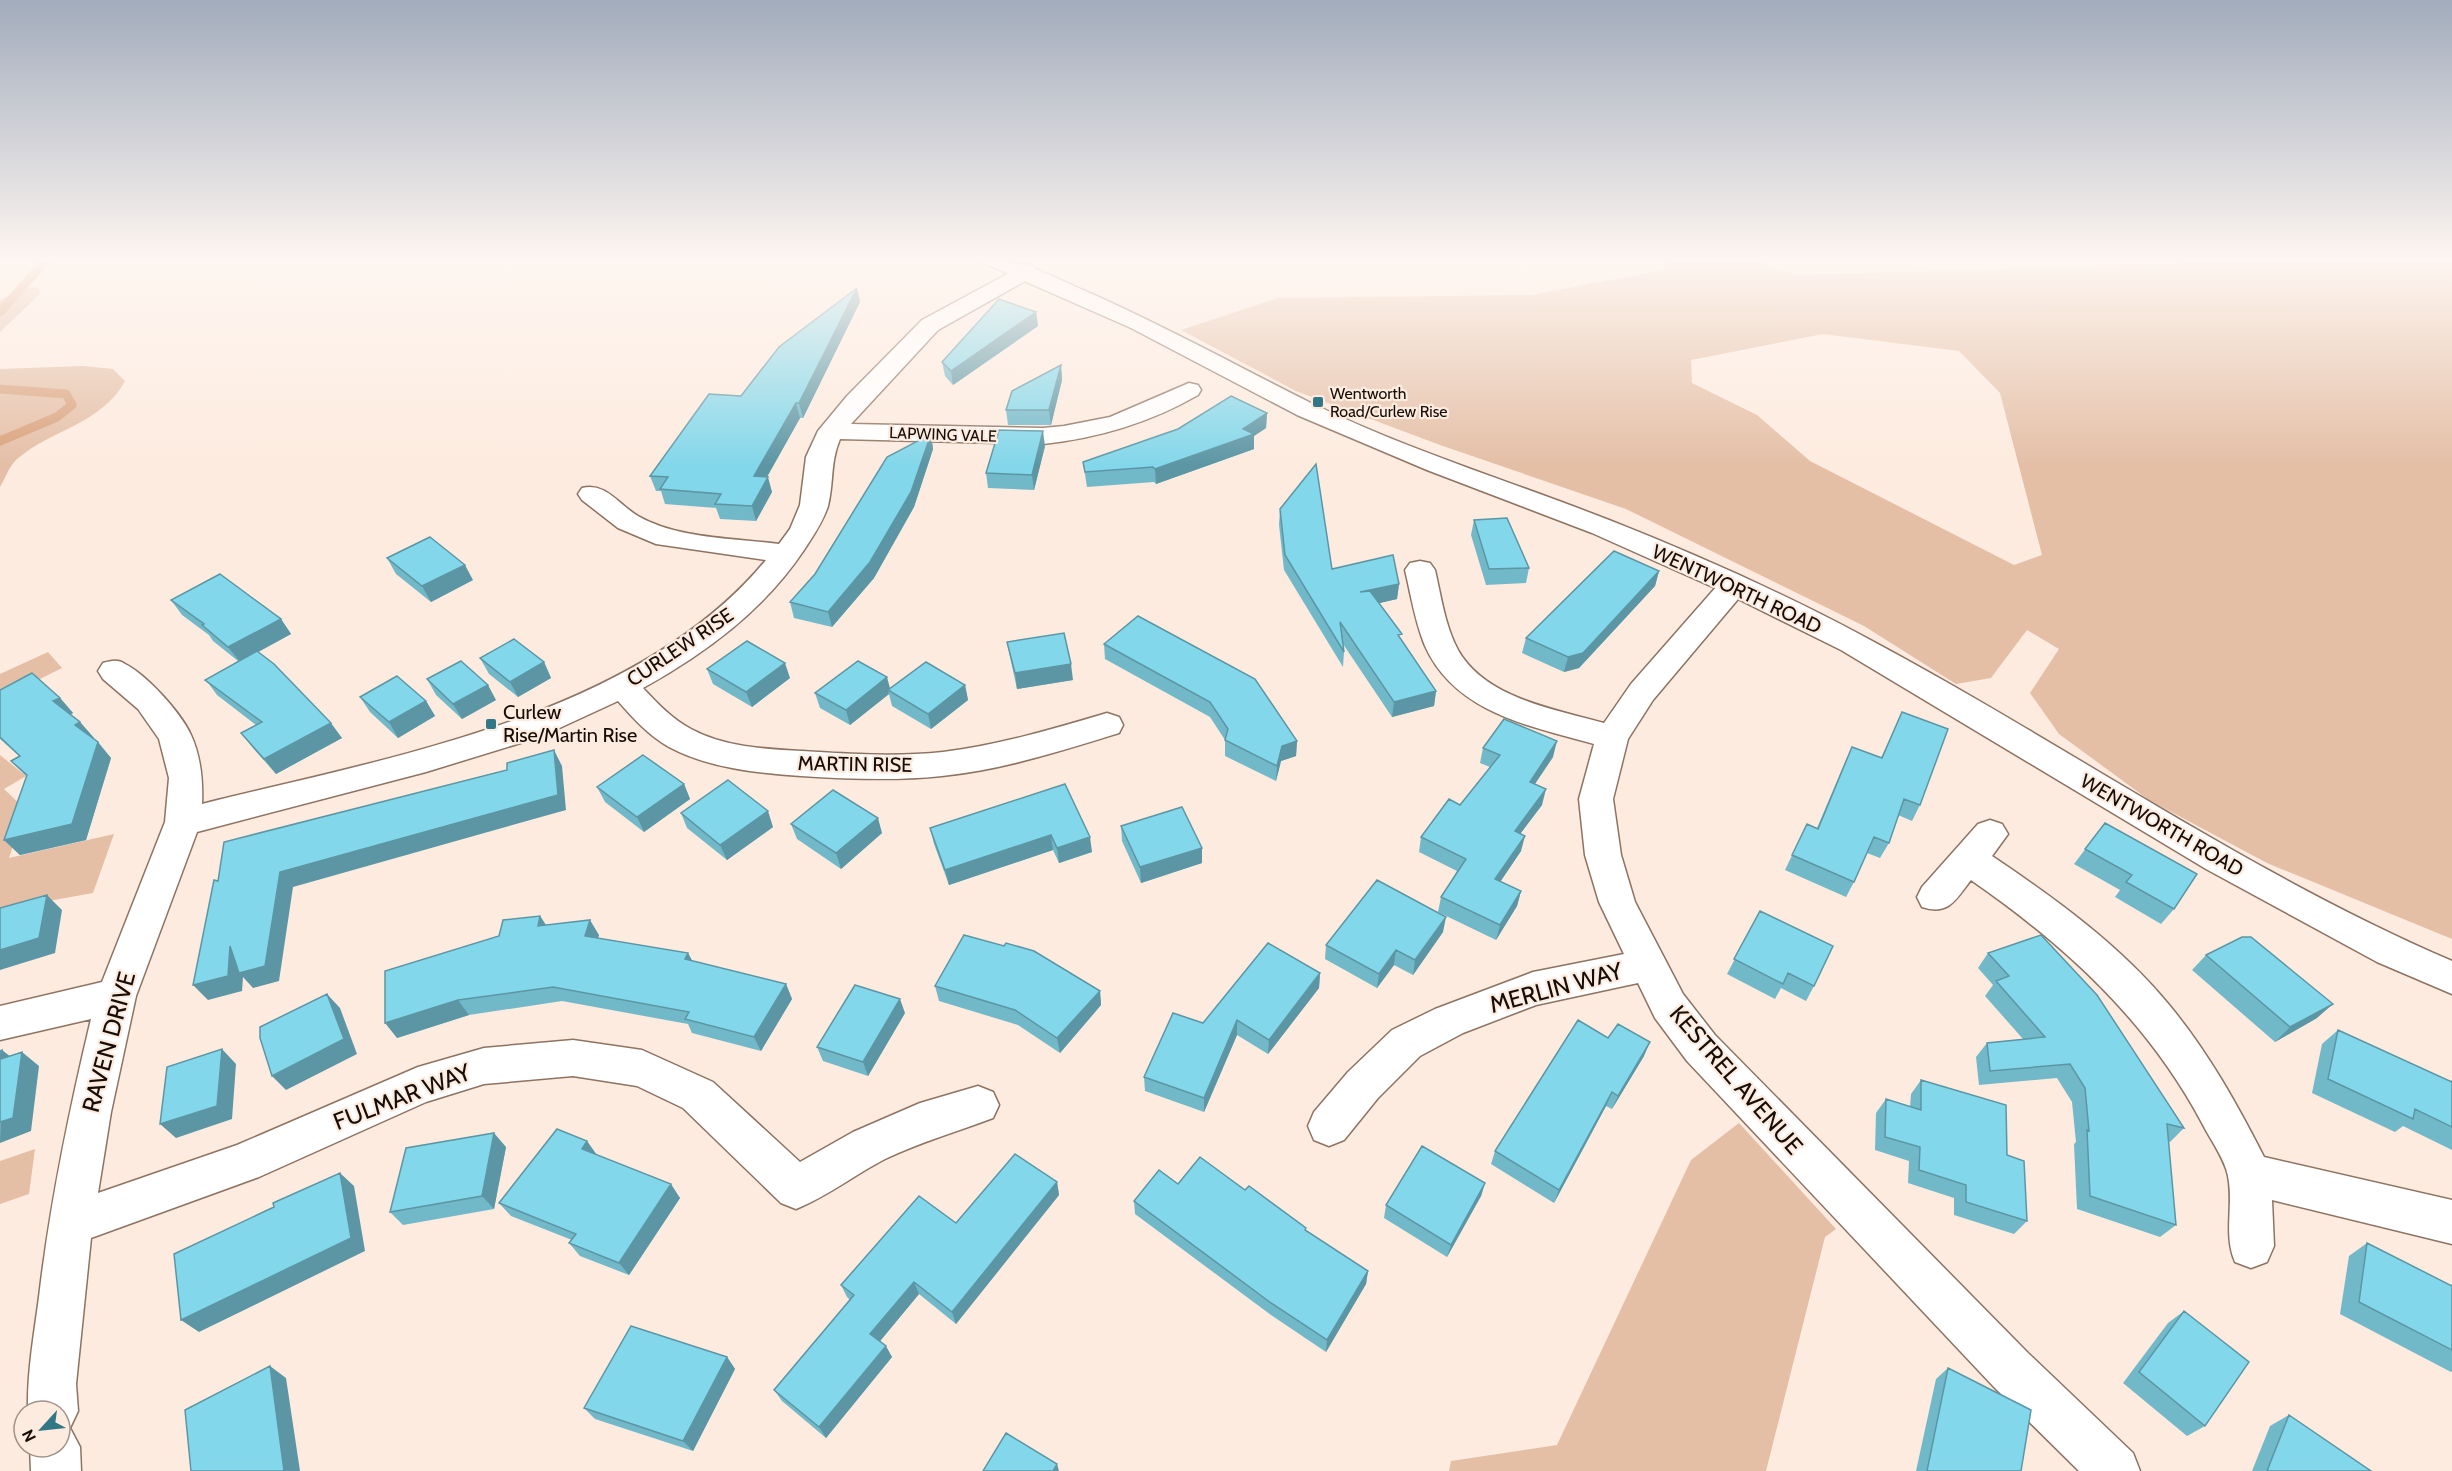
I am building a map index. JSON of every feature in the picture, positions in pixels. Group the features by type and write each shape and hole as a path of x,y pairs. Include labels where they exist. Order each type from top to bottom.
{"street":[{"name":"CURLEW RISE","path":"183,822 358,778 528,729 623,686 668,660 733,613 757,591 788,554 804,529 814,505 819,457 831,431 928,328"},
{"name":"WENTWORTH ROAD","path":"1148,328 1306,410 1436,464 1602,527 1734,585 1852,643 2219,859 2390,951 2452,978"},
{"name":"LAPWING VALE","path":"831,431 1042,436 1096,431 1124,423 1161,407 1189,390"},
{"path":"592,494 628,522 666,538 788,554"},
{"path":"1419,570 1439,642 1451,664 1469,683 1495,699 1521,710 1612,737"},
{"name":"KESTREL AVENUE","path":"1734,585 1642,692 1612,737 1596,799 1603,855 1617,902 1669,1006 1709,1057 2011,1370 2115,1471"},
{"name":"RAVEN DRIVE","path":"53,1399 52,1384 70,1224 90,1112 116,996 183,822 186,778 175,736 149,701 114,671"},
{"name":"MARTIN RISE","path":"623,686 659,722 686,741 747,758 798,764 918,766 951,762 1040,746 1107,725"},
{"path":"1935,897 1978,846 2032,902 2086,947 2138,997 2179,1050 2219,1112 2250,1174 2251,1246"},
{"name":"MERLIN WAY","path":"1329,1126 1363,1084 1406,1044 1449,1021 1533,989 1647,965"},
{"path":"0,1023 116,996"},
{"name":"FULMAR WAY","path":"70,1224 244,1163 418,1086 484,1066 573,1058 642,1068 698,1095 796,1188 868,1146 920,1122 978,1106"},
{"path":"2250,1174 2452,1222"}],"shaded area":[{"path":"1188,328 2452,328 2452,939 2267,863 2149,800 2059,734 2030,693 2059,649 2027,630 1991,678 1956,684 1864,626 1626,509 1440,445 1296,391 1181,330","holes":["1823,334 1959,351 2000,393 2042,555 2014,565 1810,461 1757,415 1692,383 1691,360"]},
{"path":"83,366 113,369 125,381 115,395 90,417 45,440 17,459 0,487 0,369"},
{"path":"48,652 62,668 0,699 0,674"},
{"path":"0,755 26,776 4,789 25,809 9,858 114,834 93,893 26,905 0,913"},
{"path":"1739,1123 1836,1229 1825,1237 1766,1471 1449,1471 1451,1461 1557,1445 1691,1160"},
{"path":"35,1149 29,1194 0,1204 0,1161"}],"building":[{"path":"805,328 837,328 799,403 796,403 754,476 768,477 752,506 715,504 721,494 660,489 668,477 650,476 709,394 741,396 779,347"},
{"path":"973,328 1013,328 951,371 942,362"},
{"path":"1061,365 1049,410 1006,410 1012,391"},
{"path":"1231,396 1267,413 1243,429 1254,434 1155,469 1153,467 1085,472 1083,462 1178,429"},
{"path":"999,430 1043,431 1032,475 986,473"},
{"path":"931,434 911,492 870,562 828,612 790,602 815,574 887,457"},
{"path":"1316,464 1332,569 1393,555 1399,584 1360,592 1370,591 1402,634 1398,635 1436,691 1394,702 1340,622 1344,652 1285,555 1280,509"},
{"path":"1507,518 1529,568 1489,569 1474,520"},
{"path":"430,537 465,565 422,586 387,558"},
{"path":"1614,551 1659,571 1583,653 1568,657 1526,638"},
{"path":"220,574 281,619 228,647 202,625 204,624 171,600"},
{"path":"1138,616 1255,679 1297,741 1282,746 1277,766 1225,740 1228,729 1210,702 1104,644"},
{"path":"1064,633 1071,664 1015,673 1007,642"},
{"path":"514,639 544,662 510,682 480,658"},
{"path":"747,641 785,663 746,692 707,669"},
{"path":"257,651 274,664 331,723 264,759 241,733 262,722 205,680"},
{"path":"461,661 488,685 453,704 427,679"},
{"path":"858,661 887,677 846,710 815,693"},
{"path":"926,662 965,685 928,714 888,690"},
{"path":"32,673 60,698 53,701 80,722 75,725 98,742 72,824 4,840 27,775 11,761 20,756 0,737 0,690"},
{"path":"397,676 426,701 389,722 360,697"},
{"path":"1902,712 1948,729 1920,805 1904,799 1889,843 1874,837 1854,882 1792,855 1807,824 1818,829 1852,747 1882,758"},
{"path":"1504,719 1557,741 1530,782 1546,789 1515,831 1525,836 1495,879 1521,891 1500,925 1441,897 1466,859 1421,837 1449,799 1460,805 1500,755 1483,748"},
{"path":"554,750 558,795 280,872 265,966 239,973 230,946 228,976 193,985 214,880 218,881 224,842 507,770 507,763"},
{"path":"643,755 684,784 637,817 597,787"},
{"path":"728,780 768,811 720,845 681,813"},
{"path":"1065,784 1090,837 1057,848 1051,835 945,870 930,828"},
{"path":"833,790 878,818 836,853 791,824"},
{"path":"1182,807 1202,848 1140,867 1121,826"},
{"path":"2105,823 2197,874 2174,909 2126,882 2132,875 2085,849"},
{"path":"1377,880 1446,917 1415,960 1396,950 1379,974 1326,945"},
{"path":"47,895 39,938 0,950 0,908"},
{"path":"1760,911 1833,946 1814,986 1788,973 1783,984 1734,959"},
{"path":"540,916 538,926 590,920 585,936 688,953 685,959 786,984 754,1037 685,1019 689,1012 553,987 458,1000 385,1023 385,971 499,936 503,920"},
{"path":"964,935 1004,946 1006,943 1034,951 1100,991 1057,1038 1015,1010 935,986"},
{"path":"2041,935 2097,995 2184,1128 2167,1124 2176,1225 2090,1196 2087,1130 2089,1131 2085,1088 2070,1064 1990,1071 1987,1043 2045,1037 1996,981 2009,976 1988,953"},
{"path":"2242,937 2251,937 2333,1004 2290,1027 2206,955"},
{"path":"1268,943 1320,973 1269,1040 1237,1020 1204,1098 1144,1077 1173,1013 1203,1023"},
{"path":"855,985 900,999 863,1062 817,1047"},
{"path":"327,994 344,1039 272,1076 260,1038 260,1027"},
{"path":"1578,1020 1608,1038 1618,1024 1650,1042 1618,1096 1612,1092 1559,1190 1495,1151"},
{"path":"2338,1030 2452,1082 2452,1127 2415,1109 2413,1119 2328,1079"},
{"path":"222,1049 217,1106 160,1124 167,1067"},
{"path":"2,1050 1,1059 22,1052 13,1118 0,1122 0,1051"},
{"path":"1921,1080 2006,1105 2007,1155 2024,1161 2027,1221 1966,1202 1966,1185 1919,1170 1920,1147 1885,1137 1886,1099 1921,1110"},
{"path":"557,1129 587,1141 582,1149 671,1184 619,1263 569,1243 576,1234 499,1203"},
{"path":"494,1133 482,1196 390,1212 406,1148"},
{"path":"1422,1146 1485,1183 1451,1245 1386,1205"},
{"path":"1015,1154 1057,1182 952,1312 914,1282 870,1334 886,1346 819,1427 774,1390 854,1295 841,1285 919,1196 956,1223"},
{"path":"1200,1157 1245,1190 1249,1186 1306,1228 1305,1230 1368,1271 1327,1340 1271,1303 1134,1201 1159,1170 1178,1184"},
{"path":"340,1173 351,1238 181,1320 174,1254 274,1207 273,1203"},
{"path":"2367,1243 2452,1286 2452,1350 2359,1302"},
{"path":"2184,1311 2249,1362 2205,1426 2139,1372"},
{"path":"631,1326 727,1357 683,1441 584,1408"},
{"path":"270,1366 284,1471 191,1471 185,1410"},
{"path":"1948,1368 2031,1410 2021,1471 1927,1471"},
{"path":"2289,1415 2371,1471 2267,1471"},
{"path":"1006,1433 1057,1464 1053,1471 983,1471"}],"waterway":[{"path":"0,389 66,394 72,405 57,417 0,441"}],"place":[{"name":"Wentworth Road/Curlew Rise","path":"1318,402"},
{"name":"Curlew Rise/Martin Rise","path":"491,724"}]}
